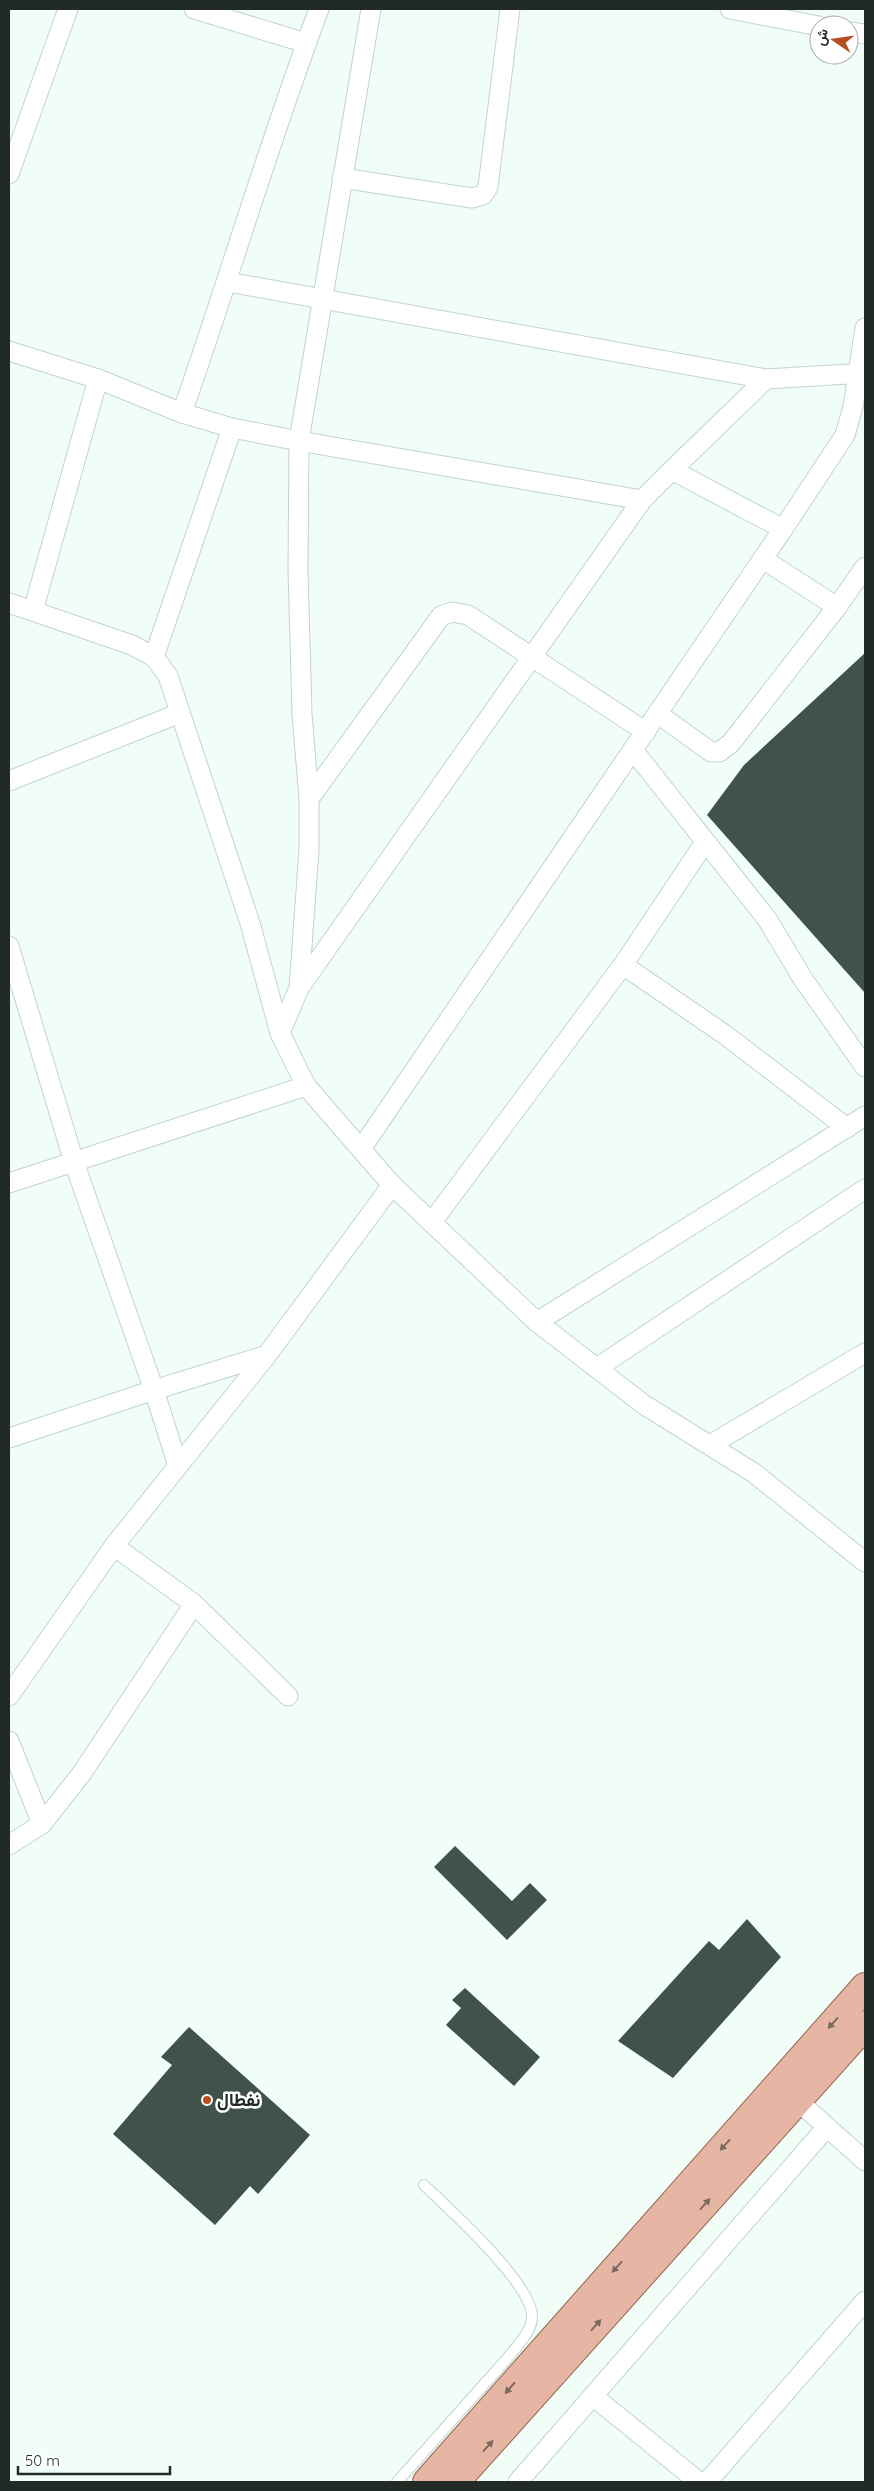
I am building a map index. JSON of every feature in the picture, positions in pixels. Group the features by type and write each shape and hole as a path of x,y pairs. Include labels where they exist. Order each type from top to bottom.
{"main road":[{"path":"455,2482 788,2092 865,1987"},
{"path":"427,2482 788,2092 865,2025"}],"street":[{"path":"9,174 68,9"},
{"path":"194,9 306,43"},
{"path":"182,414 228,282 289,90 319,9"},
{"path":"299,988 309,850 309,799 302,714 298,570 298,441 320,300 371,9"},
{"path":"342,178 472,198 482,195 488,187 510,9"},
{"path":"730,9 809,19"},
{"path":"228,282 766,379 861,374"},
{"path":"361,1149 646,732 845,435 861,374 865,328"},
{"path":"9,351 98,379 182,414 232,428 642,500"},
{"path":"33,611 98,379"},
{"path":"280,1033 299,988 642,500 766,379"},
{"path":"154,657 232,428"},
{"path":"672,470 783,529"},
{"path":"763,559 837,607"},
{"path":"658,714 710,752 719,752 731,743 837,607 865,567"},
{"path":"9,603 132,645 154,657 168,676 250,923 280,1033 306,1086 392,1185 537,1322 643,1404 754,1474 865,1562"},
{"path":"309,799 441,616 452,612 468,615 646,732"},
{"path":"9,781 180,713"},
{"path":"633,750 767,919 803,979 865,1067"},
{"path":"432,1222 623,965 705,842"},
{"path":"9,948 74,1162 154,1390 178,1466"},
{"path":"623,965 724,1034 847,1128"},
{"path":"9,1183 306,1086"},
{"path":"537,1322 865,1116"},
{"path":"9,1696 114,1546 267,1355 392,1185"},
{"path":"597,1368 865,1189"},
{"path":"710,1446 864,1354"},
{"path":"9,1438 267,1355"},
{"path":"114,1546 194,1604 288,1696"},
{"path":"9,1845 42,1824 82,1773 194,1604"},
{"path":"9,1741 42,1824"},
{"path":"788,2092 865,2161"},
{"path":"518,2482 827,2127"},
{"path":"707,2482 865,2301"},
{"path":"594,2396 699,2482"}],"lane":[{"path":"397,2482 511,2354 528,2332 532,2318 531,2305 498,2257 424,2185"}],"building":[{"path":"865,653 865,993 707,815 744,765"},
{"path":"455,1846 512,1901 530,1883 547,1900 507,1940 434,1867"},
{"path":"747,1919 781,1957 673,2078 618,2041 709,1941 719,1950"},
{"path":"465,1988 540,2057 514,2086 446,2025 461,2008 452,2000"},
{"name":"نفطال","path":"189,2027 310,2135 258,2194 250,2186 215,2225 113,2134 172,2065 161,2057"}],"place":[{"name":"نفطال","path":"207,2100"}]}
